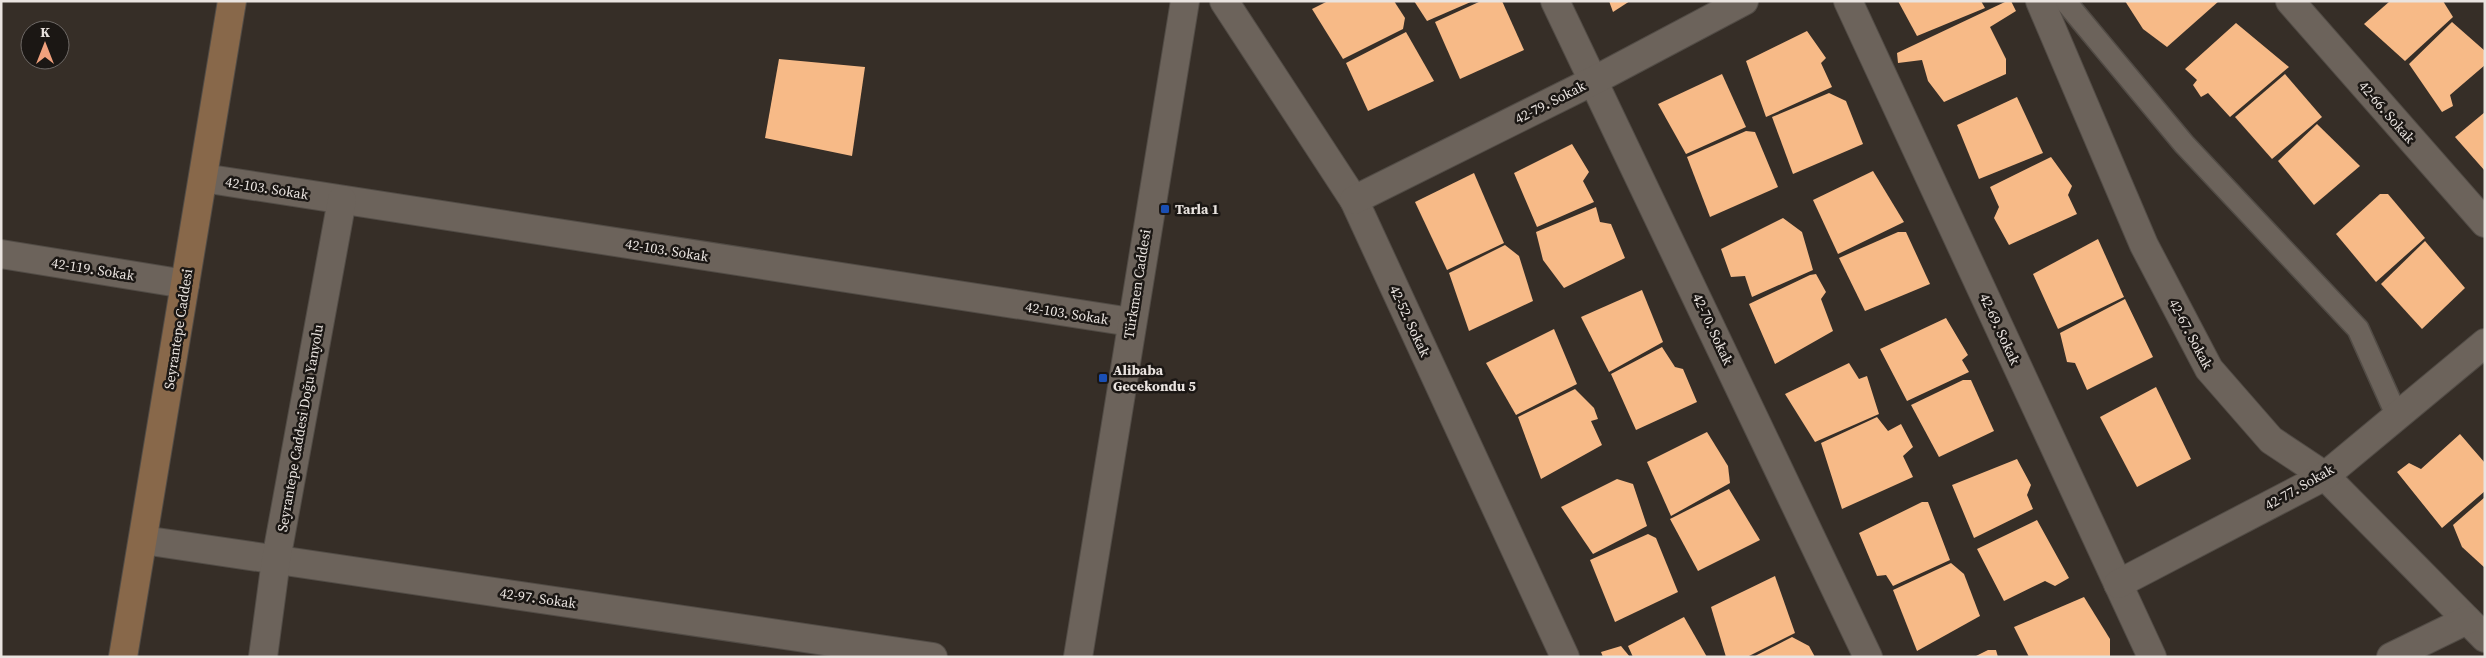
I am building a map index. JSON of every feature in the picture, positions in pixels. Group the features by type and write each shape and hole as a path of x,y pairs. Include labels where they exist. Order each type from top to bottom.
{"street":[{"name":"Seyrantepe Caddesi","path":"123,657 232,1"},
{"name":"Türkmen Caddesi","path":"1078,657 1184,1"},
{"name":"42-52. Sokak","path":"1224,1 1354,200 1565,657"},
{"name":"42-70. Sokak","path":"1555,1 1595,80 1868,657"},
{"name":"42-79. Sokak","path":"1354,200 1595,80 1744,1"},
{"name":"42-69. Sokak","path":"1848,1 2152,657"},
{"name":"42-67. Sokak","path":"2040,1 2144,245 2209,370 2271,440 2325,476 2476,629"},
{"name":"42-66. Sokak","path":"2290,1 2485,222"},
{"name":"42-103. Sokak","path":"202,178 1131,322"},
{"name":"Seyrantepe Caddesi Doğu Yanyolu","path":"264,657 276,560 342,200"},
{"name":"42-119. Sokak","path":"1,254 185,284"},
{"name":"42-77. Sokak","path":"2118,584 2325,476 2485,343"},
{"name":"42-97. Sokak","path":"143,540 933,657"},
{"path":"2391,657 2476,629"}],"lane":[{"path":"2065,1 2184,144 2358,329 2397,416"}],"building":[{"path":"1328,1 1394,1 1405,18 1403,29 1343,59 1312,9"},
{"path":"1414,1 1473,1 1427,21"},
{"path":"1481,1 1502,1 1524,50 1460,79 1435,22"},
{"path":"1609,1 1630,1 1613,12"},
{"path":"1898,1 1981,1 1985,8 1917,36"},
{"path":"2007,1 2011,1 2016,11 1990,27 2006,59 2006,74 1944,102 1928,81 1922,60 1898,63 1897,53"},
{"path":"2125,1 2219,1 2167,47 2143,29"},
{"path":"2390,1 2443,1 2453,17 2405,61 2364,24"},
{"path":"2452,22 2485,51 2485,65 2450,95 2453,106 2442,112 2409,64"},
{"path":"2236,23 2289,67 2230,117 2208,93 2201,97 2193,85 2197,80 2185,69"},
{"path":"1807,31 1826,58 1821,63 1832,87 1766,117 1746,61"},
{"path":"1406,32 1434,81 1368,111 1346,63"},
{"path":"779,59 865,67 852,156 765,138"},
{"path":"1722,74 1746,127 1686,154 1658,104"},
{"path":"2285,74 2322,117 2272,159 2235,117"},
{"path":"1829,93 1846,101 1863,144 1793,174 1772,117"},
{"path":"2017,97 2043,153 1979,179 1957,125"},
{"path":"2485,112 2485,171 2455,137"},
{"path":"2317,124 2360,166 2314,205 2278,161"},
{"path":"1746,131 1755,132 1778,187 1710,217 1687,157"},
{"path":"1572,144 1589,172 1583,181 1594,202 1537,227 1514,173"},
{"path":"2051,157 2072,186 2068,195 2077,214 2009,245 1994,218 1999,207 1990,187"},
{"path":"1873,171 1904,222 1838,254 1813,200"},
{"path":"1474,173 1504,243 1447,270 1415,202"},
{"path":"2380,194 2388,194 2425,238 2376,282 2336,234"},
{"path":"1596,207 1600,222 1611,224 1625,258 1564,288 1543,260 1536,232"},
{"path":"1783,218 1802,232 1813,270 1752,297 1745,276 1731,277 1721,249"},
{"path":"1898,232 1906,232 1930,284 1865,311 1839,258"},
{"path":"2098,239 2124,297 2058,329 2033,274"},
{"path":"2425,241 2465,288 2422,329 2381,284"},
{"path":"1505,245 1519,256 1533,301 1469,331 1449,273"},
{"path":"1816,274 1826,292 1821,299 1833,331 1775,364 1749,304 1810,275"},
{"path":"1642,290 1663,342 1609,372 1581,317"},
{"path":"2125,299 2153,357 2087,390 2075,363 2067,362 2060,333"},
{"path":"1946,318 1968,355 1962,360 1969,372 1907,401 1880,349"},
{"path":"1554,329 1577,384 1516,415 1486,363"},
{"path":"1662,347 1675,367 1683,369 1697,402 1636,430 1611,374"},
{"path":"1849,363 1859,379 1867,376 1879,414 1815,442 1785,394"},
{"path":"1963,380 1971,380 1994,431 1939,457 1911,405"},
{"path":"2156,387 2191,459 2137,487 2100,417"},
{"path":"1575,389 1594,408 1598,419 1591,421 1602,445 1541,479 1518,417"},
{"path":"1877,417 1888,431 1901,424 1913,447 1903,456 1913,477 1842,509 1821,443"},
{"path":"1707,432 1728,466 1730,483 1671,516 1647,462"},
{"path":"2460,434 2485,463 2485,491 2442,528 2397,472 2409,463 2421,469"},
{"path":"2017,459 2031,485 2027,495 2033,509 1974,538 1952,485"},
{"path":"1617,479 1633,484 1647,526 1593,554 1561,507"},
{"path":"1729,489 1760,540 1698,571 1670,519"},
{"path":"2485,497 2485,568 2462,547 2453,525"},
{"path":"1922,502 1928,502 1950,560 1893,586 1886,575 1877,576 1859,533"},
{"path":"2037,520 2069,578 2055,586 2045,581 2004,601 1977,549"},
{"path":"1648,534 1656,538 1678,592 1615,622 1590,560"},
{"path":"1951,563 1964,574 1980,616 1917,651 1893,590"},
{"path":"1775,576 1795,633 1747,657 1726,657 1711,607"},
{"path":"2084,597 2110,639 2110,657 2029,657 2014,627"},
{"path":"1684,617 1707,657 1633,657 1628,646"},
{"path":"1792,637 1809,646 1815,657 1753,657"},
{"path":"1621,646 1630,657 1603,657 1601,652"},
{"path":"1988,650 1996,650 1998,657 1974,657"}],"place":[{"name":"Tarla 1","path":"1165,209"},
{"name":"Alibaba Gecekondu 5","path":"1103,378"}]}
